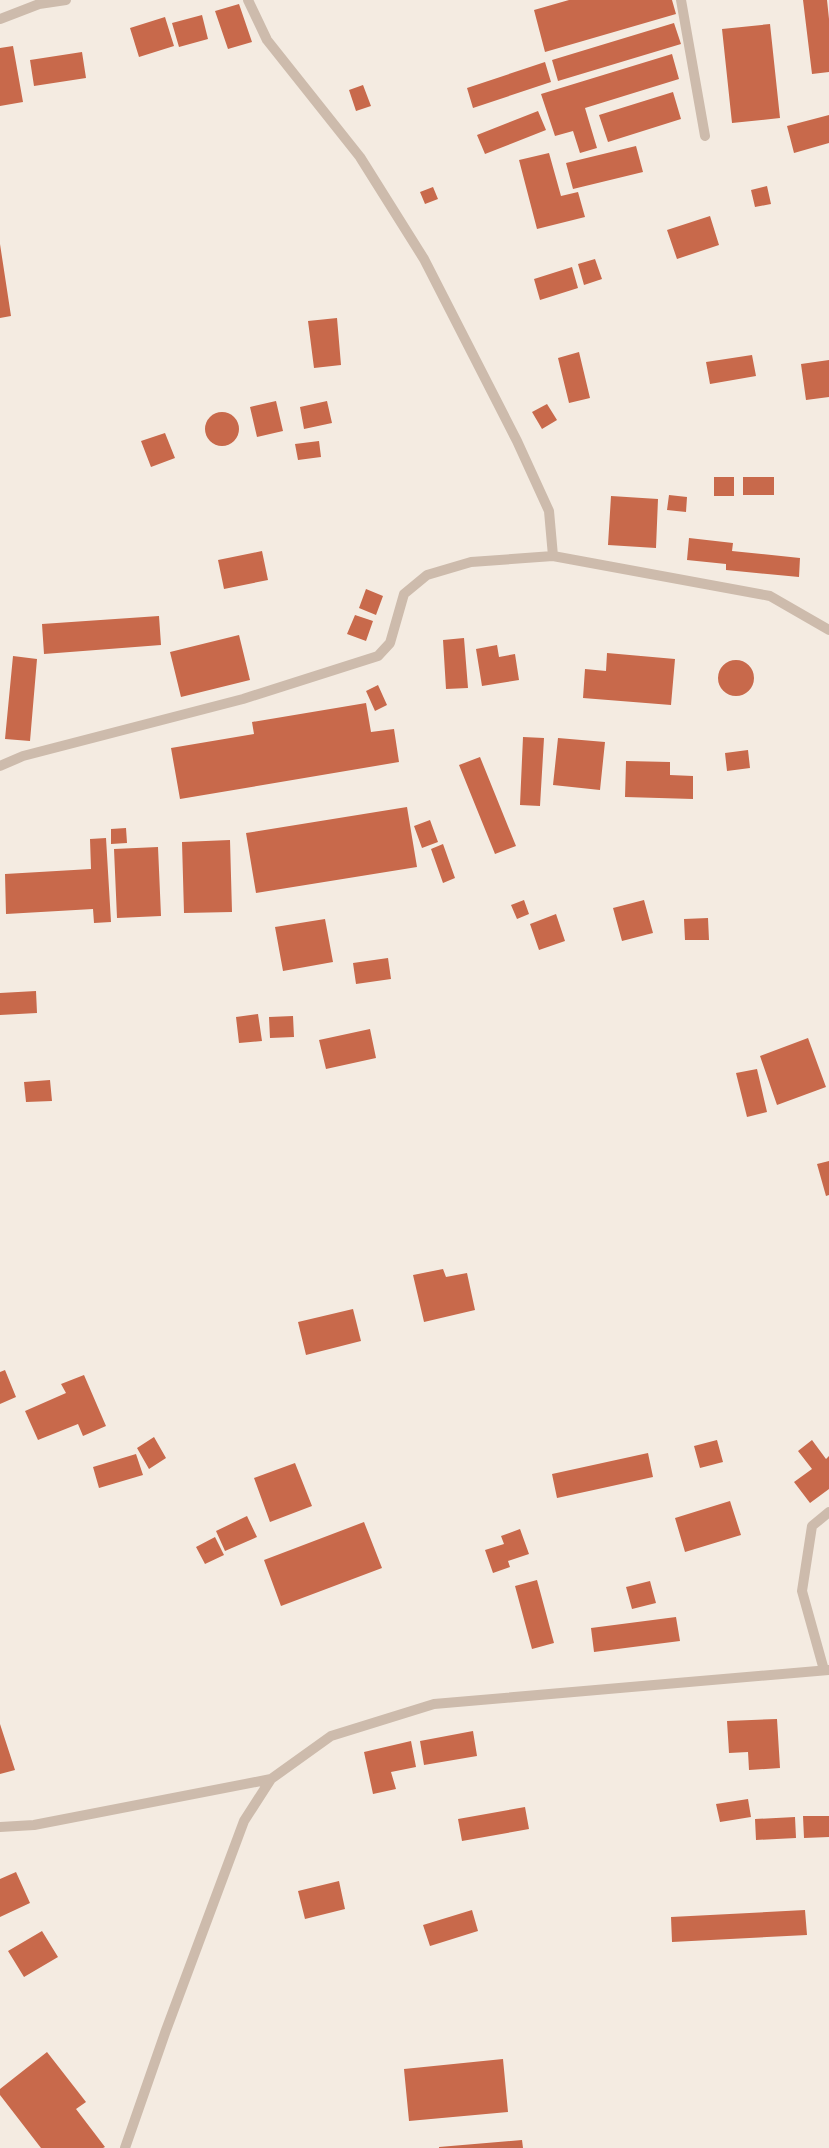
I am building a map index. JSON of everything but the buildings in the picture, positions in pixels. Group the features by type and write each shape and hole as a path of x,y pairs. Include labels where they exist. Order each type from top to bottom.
{"street":[{"path":"0,19 39,4 66,0"},
{"path":"248,0 267,40 360,157 424,259 517,441 550,511 553,556"},
{"path":"681,0 705,136"},
{"path":"0,766 23,756 243,699 378,656 390,643 404,594 427,575 471,562 553,556 770,596 829,630"},
{"path":"125,2148 165,2033 244,1821 271,1779 331,1736 434,1704 827,1670 802,1590 812,1526 829,1512"},
{"path":"0,1826 34,1825 271,1779"}]}
